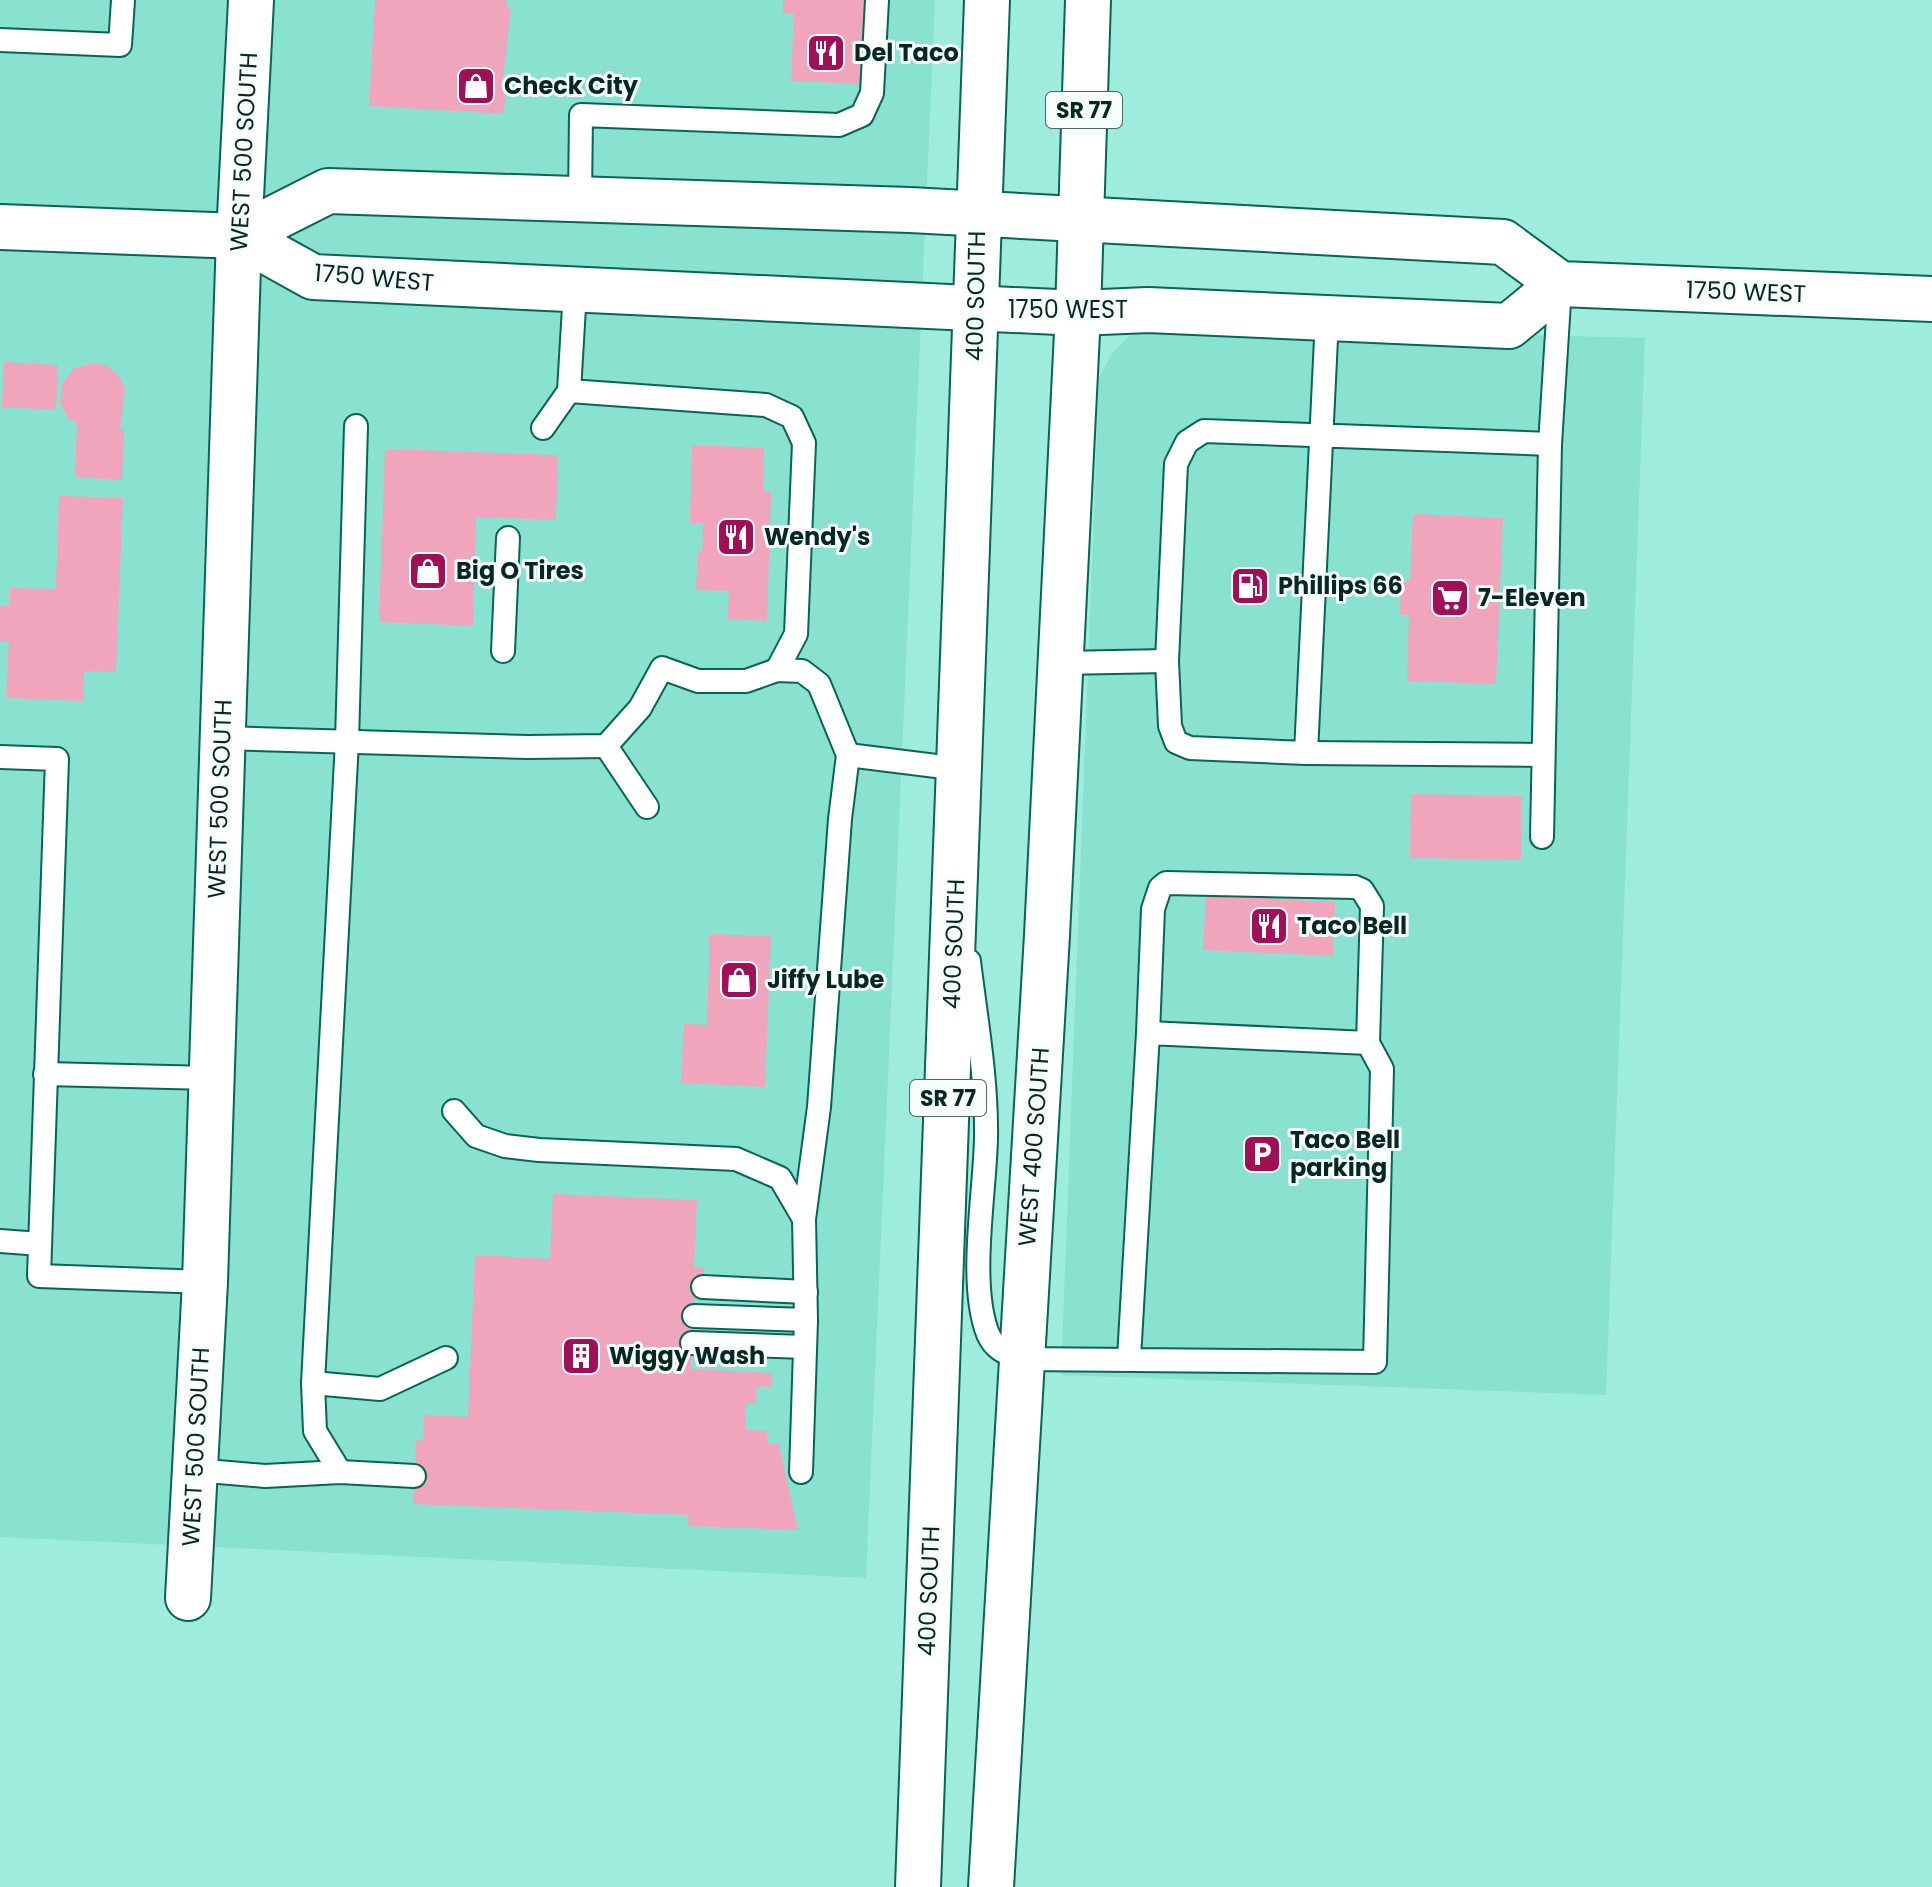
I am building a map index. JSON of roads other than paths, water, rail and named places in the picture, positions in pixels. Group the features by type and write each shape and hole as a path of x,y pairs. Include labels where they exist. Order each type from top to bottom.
{"main road":[{"name":"WEST 500 SOUTH","path":"188,1598 205,1282 239,236 251,0"},
{"name":"400 SOUTH","path":"918,1887 987,0"},
{"name":"SR 77","path":"1061,663 1078,313 1088,0"},
{"path":"0,227 239,236 328,191 580,198 978,213 1503,242 1560,284"},
{"name":"1750 WEST","path":"239,236 313,277 1078,313 1148,310 1509,326 1560,284 1932,299"},
{"name":"WEST 400 SOUTH","path":"1021,1359 1061,663"},
{"name":"SR 77","path":"991,1887 1021,1359"}],"lane":[{"path":"0,40 120,45 123,0"},
{"path":"580,198 581,115 839,125 862,115 872,93 877,0"},
{"path":"1542,837 1550,444 1560,284"},
{"path":"543,428 569,391 575,290"},
{"path":"1306,753 1327,318"},
{"path":"569,391 766,405 792,417 804,443 796,634 777,670"},
{"path":"340,1472 315,1431 313,1383 347,741 356,426"},
{"path":"1542,755 1306,753 1190,748 1176,742 1170,726 1167,661 1176,464 1187,442 1204,431 1550,444"},
{"path":"503,651 508,538"},
{"path":"1061,663 1167,661"},
{"path":"221,738 528,747 606,746 640,708 662,668 698,681 746,681 777,670 802,671 819,684 848,755 840,819 819,1107 804,1219 806,1320 801,1472"},
{"path":"606,746 647,807"},
{"path":"848,755 960,769"},
{"path":"0,757 57,759 39,1276 205,1282"},
{"path":"958,852 982,1068 986,1136 980,1261 983,1318 997,1349 1021,1359 1375,1362 1382,1069 1368,1043 1372,906 1362,890 1355,887 1166,883 1155,898 1129,1358"},
{"path":"1148,1033 1368,1043"},
{"path":"45,1074 211,1078"},
{"path":"454,1111 476,1136 505,1146 736,1159 780,1178 804,1219"},
{"path":"0,1241 40,1244"},
{"path":"703,1287 806,1292"},
{"path":"694,1316 806,1320"},
{"path":"692,1343 805,1347"},
{"path":"313,1383 380,1389 446,1358"},
{"path":"195,1470 265,1476 340,1472 414,1476"}],"place":[{"name":"Del Taco","path":"826,53"},
{"name":"Check City","path":"476,86"},
{"name":"Wendy's","path":"736,537"},
{"name":"Big O Tires","path":"428,571"},
{"name":"Phillips 66","path":"1250,586"},
{"name":"7-Eleven","path":"1450,598"},
{"name":"Taco Bell","path":"1269,926"},
{"name":"Jiffy Lube","path":"739,980"},
{"name":"Taco Bell parking","path":"1262,1154"},
{"name":"Wiggy Wash","path":"581,1356"}]}
